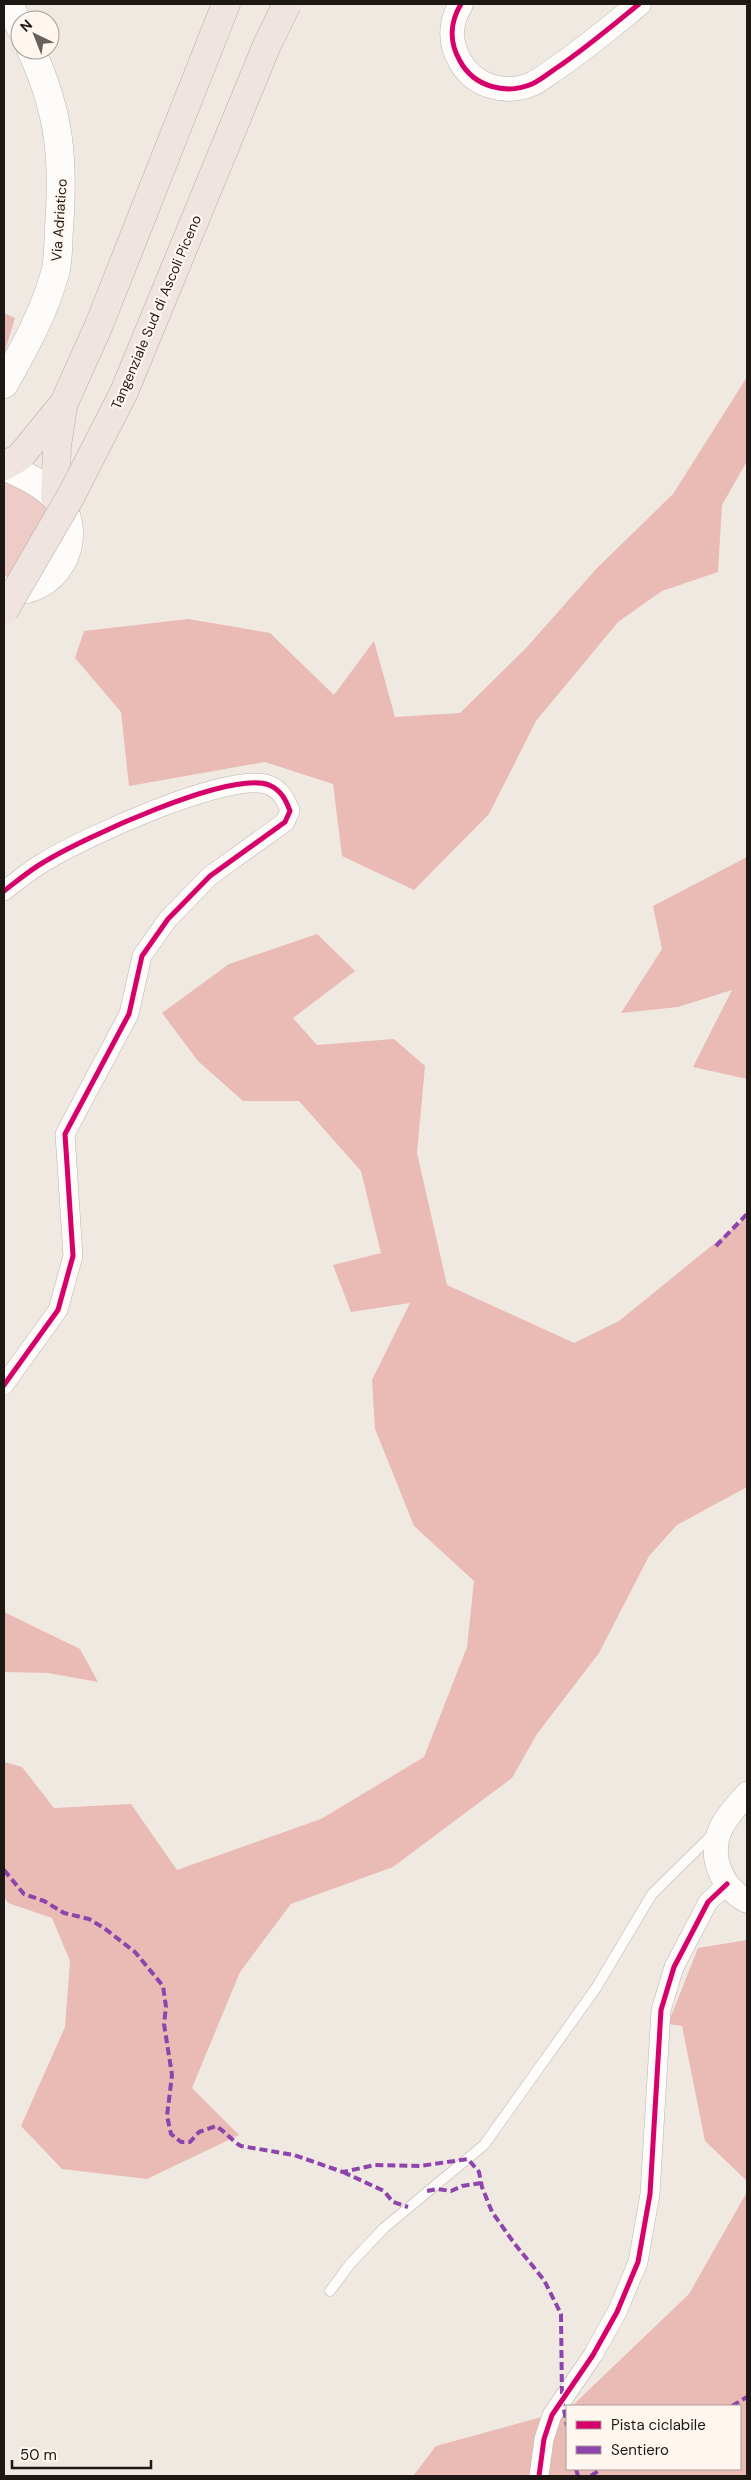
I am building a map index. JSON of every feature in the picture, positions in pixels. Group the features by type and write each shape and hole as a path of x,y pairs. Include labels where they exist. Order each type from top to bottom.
{"highway":[{"path":"55,497 56,446 64,403 99,326 222,15 242,4"},
{"name":"Tangenziale Sud di Ascoli Piceno","path":"4,596 72,494 124,392 267,45 287,4"},
{"path":"4,466 20,457 64,403"}],"main road":[{"name":"Via Adriatico","path":"4,384 24,348 55,272 63,180 58,136 50,96 35,60"},
{"path":"4,466 42,486 55,497 65,512 69,524 67,551 62,563 54,574 32,588 4,596"}],"street":[{"path":"461,4 455,13 451,32 454,51 463,68 478,81 495,88 515,89 533,83 586,48 639,4"},
{"path":"4,891 52,857 117,825 187,798 241,786 269,785 279,791 287,801 290,811 285,822 210,876 168,919 142,956 129,1014 65,1134 72,1256 58,1310 4,1385"},
{"path":"747,1794 721,1827 716,1848 716,1859 727,1884 739,1897 747,1901"},
{"path":"539,2476 544,2439 552,2415 593,2355 617,2312 638,2262 650,2194 661,2010 671,1974 708,1902 727,1884"}],"lane":[{"path":"330,2291 350,2264 384,2228 484,2145 596,1988 652,1894 721,1827"}],"shaded area":[{"path":"4,313 15,318 4,354"},
{"path":"747,377 747,461 722,505 718,572 662,591 618,622 536,721 489,814 414,890 342,856 333,784 265,762 129,786 121,712 75,658 84,631 188,619 270,633 334,695 374,641 395,717 460,713 526,648 597,568 673,494"},
{"path":"4,477 46,503 58,537 4,580"},
{"path":"747,857 747,1079 693,1067 732,990 678,1007 621,1013 662,949 653,906"},
{"path":"317,934 355,971 293,1018 317,1045 394,1039 425,1066 417,1153 447,1285 574,1343 619,1321 747,1217 747,1487 677,1525 649,1556 599,1653 537,1734 512,1778 393,1867 291,1904 240,1972 192,2088 239,2135 147,2179 62,2169 21,2126 65,2027 70,1961 52,1918 8,1903 4,1897 4,1762 22,1767 54,1808 131,1804 177,1870 321,1819 424,1757 467,1647 474,1581 414,1526 375,1429 372,1380 410,1303 351,1312 333,1265 381,1253 361,1171 299,1101 243,1101 198,1061 162,1013 229,964"},
{"path":"4,1612 80,1649 98,1682 48,1673 4,1672"},
{"path":"747,1940 747,2181 705,2141 682,2026 668,2024 698,1948"},
{"path":"747,2192 747,2476 413,2476 436,2446 566,2410 566,2470 741,2470 741,2405 573,2405 689,2294"}],"marked path":[{"path":"716,1246 747,1214"},
{"path":"4,1870 24,1894 44,1901 64,1913 89,1919 104,1928 135,1952 163,1986 166,2007 164,2024 172,2075 167,2116 171,2134 181,2142 190,2142 199,2132 216,2126 241,2146 294,2155 343,2172 375,2165 420,2166 468,2159 479,2172 482,2187 492,2212 544,2280 561,2314 562,2399 566,2421"},
{"path":"343,2172 384,2191 393,2202 408,2207"},
{"path":"427,2191 437,2189 451,2191 462,2186 481,2183"},
{"path":"734,2405 747,2397"},
{"path":"576,2470 578,2476"},
{"path":"591,2476 600,2470"}],"cycle path":[{"path":"461,4 457,11 452,32 454,47 460,61 466,70 482,83 512,89 532,84 542,78 589,45 639,4"},
{"path":"4,891 39,865 89,838 156,809 223,787 250,783 269,785 283,796 290,811 285,822 210,876 168,919 142,956 129,1014 65,1134 73,1256 58,1310 4,1385"},
{"path":"539,2476 544,2439 552,2415 593,2355 617,2312 638,2262 650,2194 661,2010 674,1967 708,1902 727,1884"}]}
